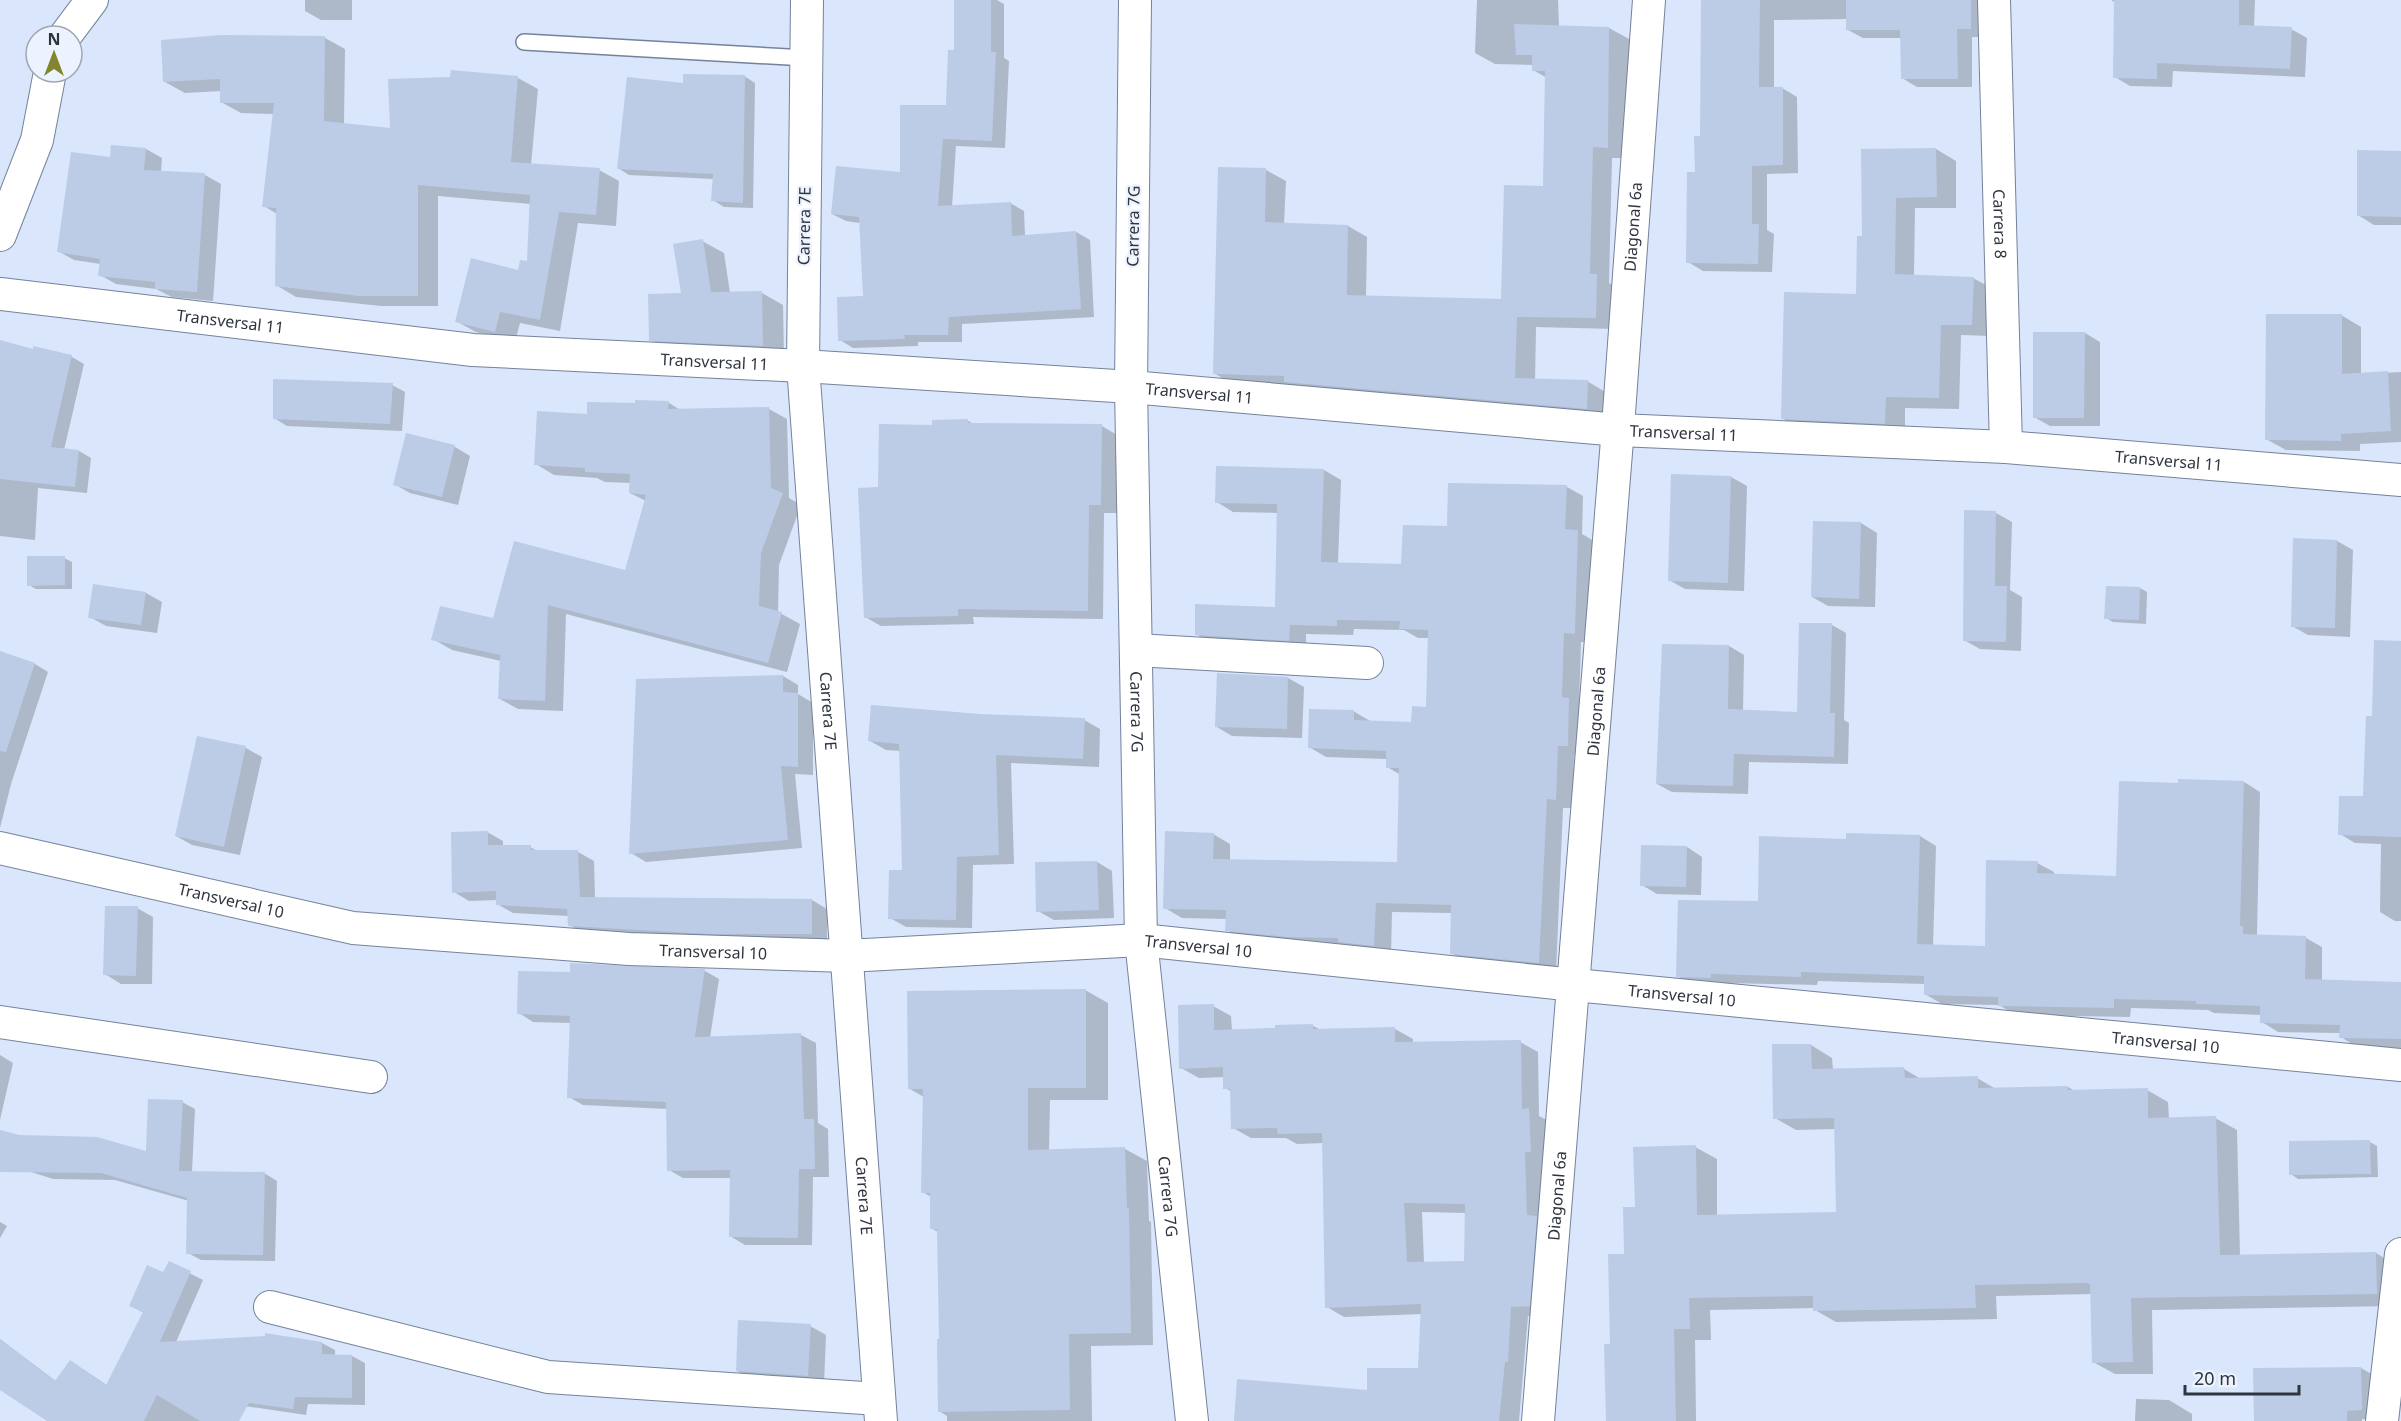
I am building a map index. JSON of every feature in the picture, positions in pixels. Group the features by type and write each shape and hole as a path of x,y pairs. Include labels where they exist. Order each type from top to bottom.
{"street":[{"path":"74,24 92,0"},
{"name":"Carrera 7E","path":"807,0 803,366 870,1301 880,1410"},
{"name":"Carrera 7G","path":"1135,0 1131,387 1141,940 1192,1421"},
{"name":"Diagonal 6a","path":"1538,1421 1619,430 1649,0"},
{"name":"Carrera 8","path":"1994,0 2006,447"},
{"path":"0,235 37,140 48,84"},
{"name":"Transversal 11","path":"0,294 473,350 803,366 1131,387 1619,430 2006,447 2401,480"},
{"path":"1136,650 1367,663"},
{"name":"Transversal 10","path":"0,848 353,928 629,949 847,956 1141,940 1575,986 2401,1065"},
{"path":"0,1022 371,1077"},
{"path":"2382,1421 2401,1254"},
{"path":"270,1307 548,1377 880,1410"}],"lane":[{"path":"524,42 806,58"}],"building":[{"path":"954,0 991,0 991,52 996,52 992,141 943,139 938,206 1011,202 1012,236 1076,231 1081,309 949,317 948,335 904,335 905,339 838,341 837,297 863,296 859,217 831,214 836,166 900,172 900,105 946,105 948,50 954,50"},
{"path":"1701,0 1760,0 1759,87 1783,87 1783,165 1752,166 1752,224 1759,224 1758,264 1686,263 1687,172 1695,172 1694,136 1700,136"},
{"path":"1846,0 1971,0 1971,29 1957,29 1958,79 1901,79 1900,30 1846,30"},
{"path":"2114,0 2239,0 2239,25 2292,27 2290,69 2157,63 2157,79 2113,78"},
{"path":"1514,24 1609,27 1608,148 1593,147 1590,274 1597,274 1596,318 1517,317 1515,378 1588,380 1587,409 1284,382 1284,376 1213,374 1218,167 1266,168 1265,222 1348,225 1347,295 1501,299 1504,185 1543,186 1545,71 1532,71 1532,55 1516,55"},
{"path":"220,35 325,36 324,121 390,128 388,79 450,77 451,70 518,76 511,162 600,168 596,215 559,212 540,320 500,312 495,332 455,322 471,258 518,270 520,260 527,261 530,195 418,185 418,296 359,296 275,286 276,208 262,207 274,103 220,103 220,79 163,82 161,40"},
{"path":"683,74 745,75 743,203 711,201 713,174 617,169 627,77 683,83"},
{"path":"111,145 146,148 144,170 205,173 197,292 155,289 155,282 98,276 100,259 57,252 71,152 110,157"},
{"path":"1936,148 1937,197 1896,198 1895,274 1974,277 1972,325 1941,325 1939,398 1886,397 1885,424 1781,419 1784,292 1856,294 1857,236 1862,236 1861,149"},
{"path":"2357,150 2401,151 2401,217 2357,216"},
{"path":"703,239 711,292 762,291 763,346 649,341 648,294 681,293 673,244"},
{"path":"2266,314 2342,314 2342,374 2388,371 2391,431 2341,434 2341,441 2265,440"},
{"path":"2033,332 2085,332 2084,418 2033,418"},
{"path":"0,340 33,349 33,346 72,355 51,447 79,450 75,487 0,479"},
{"path":"273,379 393,383 390,424 273,419"},
{"path":"635,400 669,401 668,409 769,407 771,488 783,493 761,553 759,606 782,612 768,663 548,605 545,701 498,699 500,655 431,640 440,606 493,618 514,541 625,570 646,495 629,493 630,474 585,472 585,468 534,465 537,411 587,414 587,402 635,403"},
{"path":"968,419 968,423 1102,424 1101,505 1089,505 1088,611 958,609 958,616 864,618 858,488 878,487 879,424 932,425 932,420"},
{"path":"406,433 455,445 442,497 393,485"},
{"path":"1216,466 1324,469 1321,562 1401,564 1403,525 1447,526 1448,483 1567,485 1565,529 1578,530 1575,634 1564,633 1562,697 1569,698 1568,746 1558,746 1556,800 1547,799 1539,963 1450,954 1451,905 1376,903 1374,946 1338,942 1338,938 1287,937 1225,931 1226,910 1163,909 1165,831 1214,833 1213,859 1397,862 1399,768 1386,768 1386,751 1308,748 1309,709 1354,710 1354,720 1411,722 1412,706 1426,707 1428,630 1399,629 1400,621 1337,620 1337,626 1290,625 1289,641 1195,635 1195,604 1275,607 1277,504 1215,503"},
{"path":"1671,474 1731,476 1728,583 1668,581"},
{"path":"1964,510 1996,511 1995,586 2007,586 2006,642 1963,641"},
{"path":"1813,521 1861,522 1859,599 1811,597"},
{"path":"2293,538 2337,540 2335,628 2291,627"},
{"path":"27,556 65,556 65,585 27,586"},
{"path":"93,584 146,592 141,625 88,618"},
{"path":"2106,586 2140,587 2139,620 2104,619"},
{"path":"1799,623 1832,623 1830,713 1835,713 1834,757 1734,754 1733,786 1656,784 1662,644 1729,645 1728,709 1797,712"},
{"path":"2374,640 2401,641 2401,837 2338,835 2339,796 2363,796 2366,716 2372,716"},
{"path":"0,651 35,663 6,752 0,751"},
{"path":"1217,673 1288,677 1287,729 1215,727"},
{"path":"783,675 783,692 798,693 798,767 781,766 788,840 629,854 636,679"},
{"path":"871,705 980,714 1085,718 1083,759 996,755 999,855 957,857 956,920 888,919 889,870 902,870 899,744 868,741"},
{"path":"197,736 246,746 224,847 175,836"},
{"path":"2178,779 2244,781 2240,926 2243,926 2243,934 2306,936 2305,979 2401,982 2401,1039 2339,1038 2340,1025 2260,1023 2260,1006 2196,1004 2196,1001 2114,999 2114,1008 1998,1006 1998,997 1924,995 1924,976 1801,972 1801,977 1711,974 1711,978 1676,977 1678,900 1758,901 1759,836 1846,839 1846,833 1920,835 1917,944 1985,946 1986,860 2038,861 2037,873 2116,876 2119,781 2178,783"},
{"path":"488,831 488,845 531,845 531,850 578,850 580,897 812,899 812,934 710,934 568,926 567,909 496,905 496,891 452,893 451,832"},
{"path":"1641,845 1687,846 1686,887 1640,886"},
{"path":"1097,861 1099,910 1036,912 1035,862"},
{"path":"105,906 138,906 136,976 103,975"},
{"path":"570,963 705,969 695,1037 801,1033 804,1119 814,1119 815,1169 799,1169 798,1238 729,1237 730,1170 667,1171 666,1102 567,1098 570,1016 517,1014 518,971 570,972"},
{"path":"1086,989 1086,1088 1028,1088 1028,1150 1125,1147 1127,1208 1129,1208 1131,1333 1069,1334 1070,1410 938,1412 937,1229 930,1229 930,1193 921,1193 923,1089 908,1089 907,991"},
{"path":"1214,1004 1214,1030 1313,1024 1313,1029 1395,1027 1395,1042 1521,1040 1522,1109 1529,1108 1531,1152 1525,1152 1527,1215 1537,1216 1530,1306 1511,1307 1508,1362 1505,1362 1499,1421 1234,1421 1237,1379 1367,1390 1367,1368 1418,1368 1421,1304 1325,1308 1322,1133 1278,1134 1277,1128 1231,1129 1230,1089 1223,1089 1223,1067 1179,1069 1178,1005","holes":["1404,1203 1465,1204 1464,1261 1407,1262"]},
{"path":"1772,1044 1811,1044 1812,1069 1904,1067 1905,1078 1978,1076 1978,1088 2068,1086 2068,1090 2148,1088 2148,1118 2216,1116 2220,1255 2376,1252 2377,1294 2131,1298 2133,1362 2092,1363 2090,1284 2086,1283 1975,1285 1976,1308 1813,1311 1813,1296 1689,1298 1690,1329 1674,1329 1676,1421 1606,1421 1604,1344 1610,1344 1608,1254 1624,1254 1623,1207 1635,1207 1633,1147 1696,1145 1697,1215 1836,1212 1834,1118 1773,1119"},
{"path":"148,1099 183,1100 179,1171 265,1172 263,1255 186,1254 187,1198 101,1173 0,1172 0,1130 19,1135 97,1137 146,1151"},
{"path":"2370,1140 2371,1174 2289,1175 2289,1141"},
{"path":"169,1261 191,1271 160,1342 265,1336 265,1333 322,1342 322,1354 352,1355 352,1398 295,1397 293,1409 249,1403 239,1421 200,1421 157,1395 144,1421 47,1421 0,1390 0,1339 55,1381 70,1360 106,1385 143,1312 129,1306 147,1265 163,1272"},
{"path":"738,1320 811,1324 808,1376 736,1371"},
{"path":"2361,1367 2362,1410 2347,1411 2347,1421 2254,1421 2253,1368"}]}
